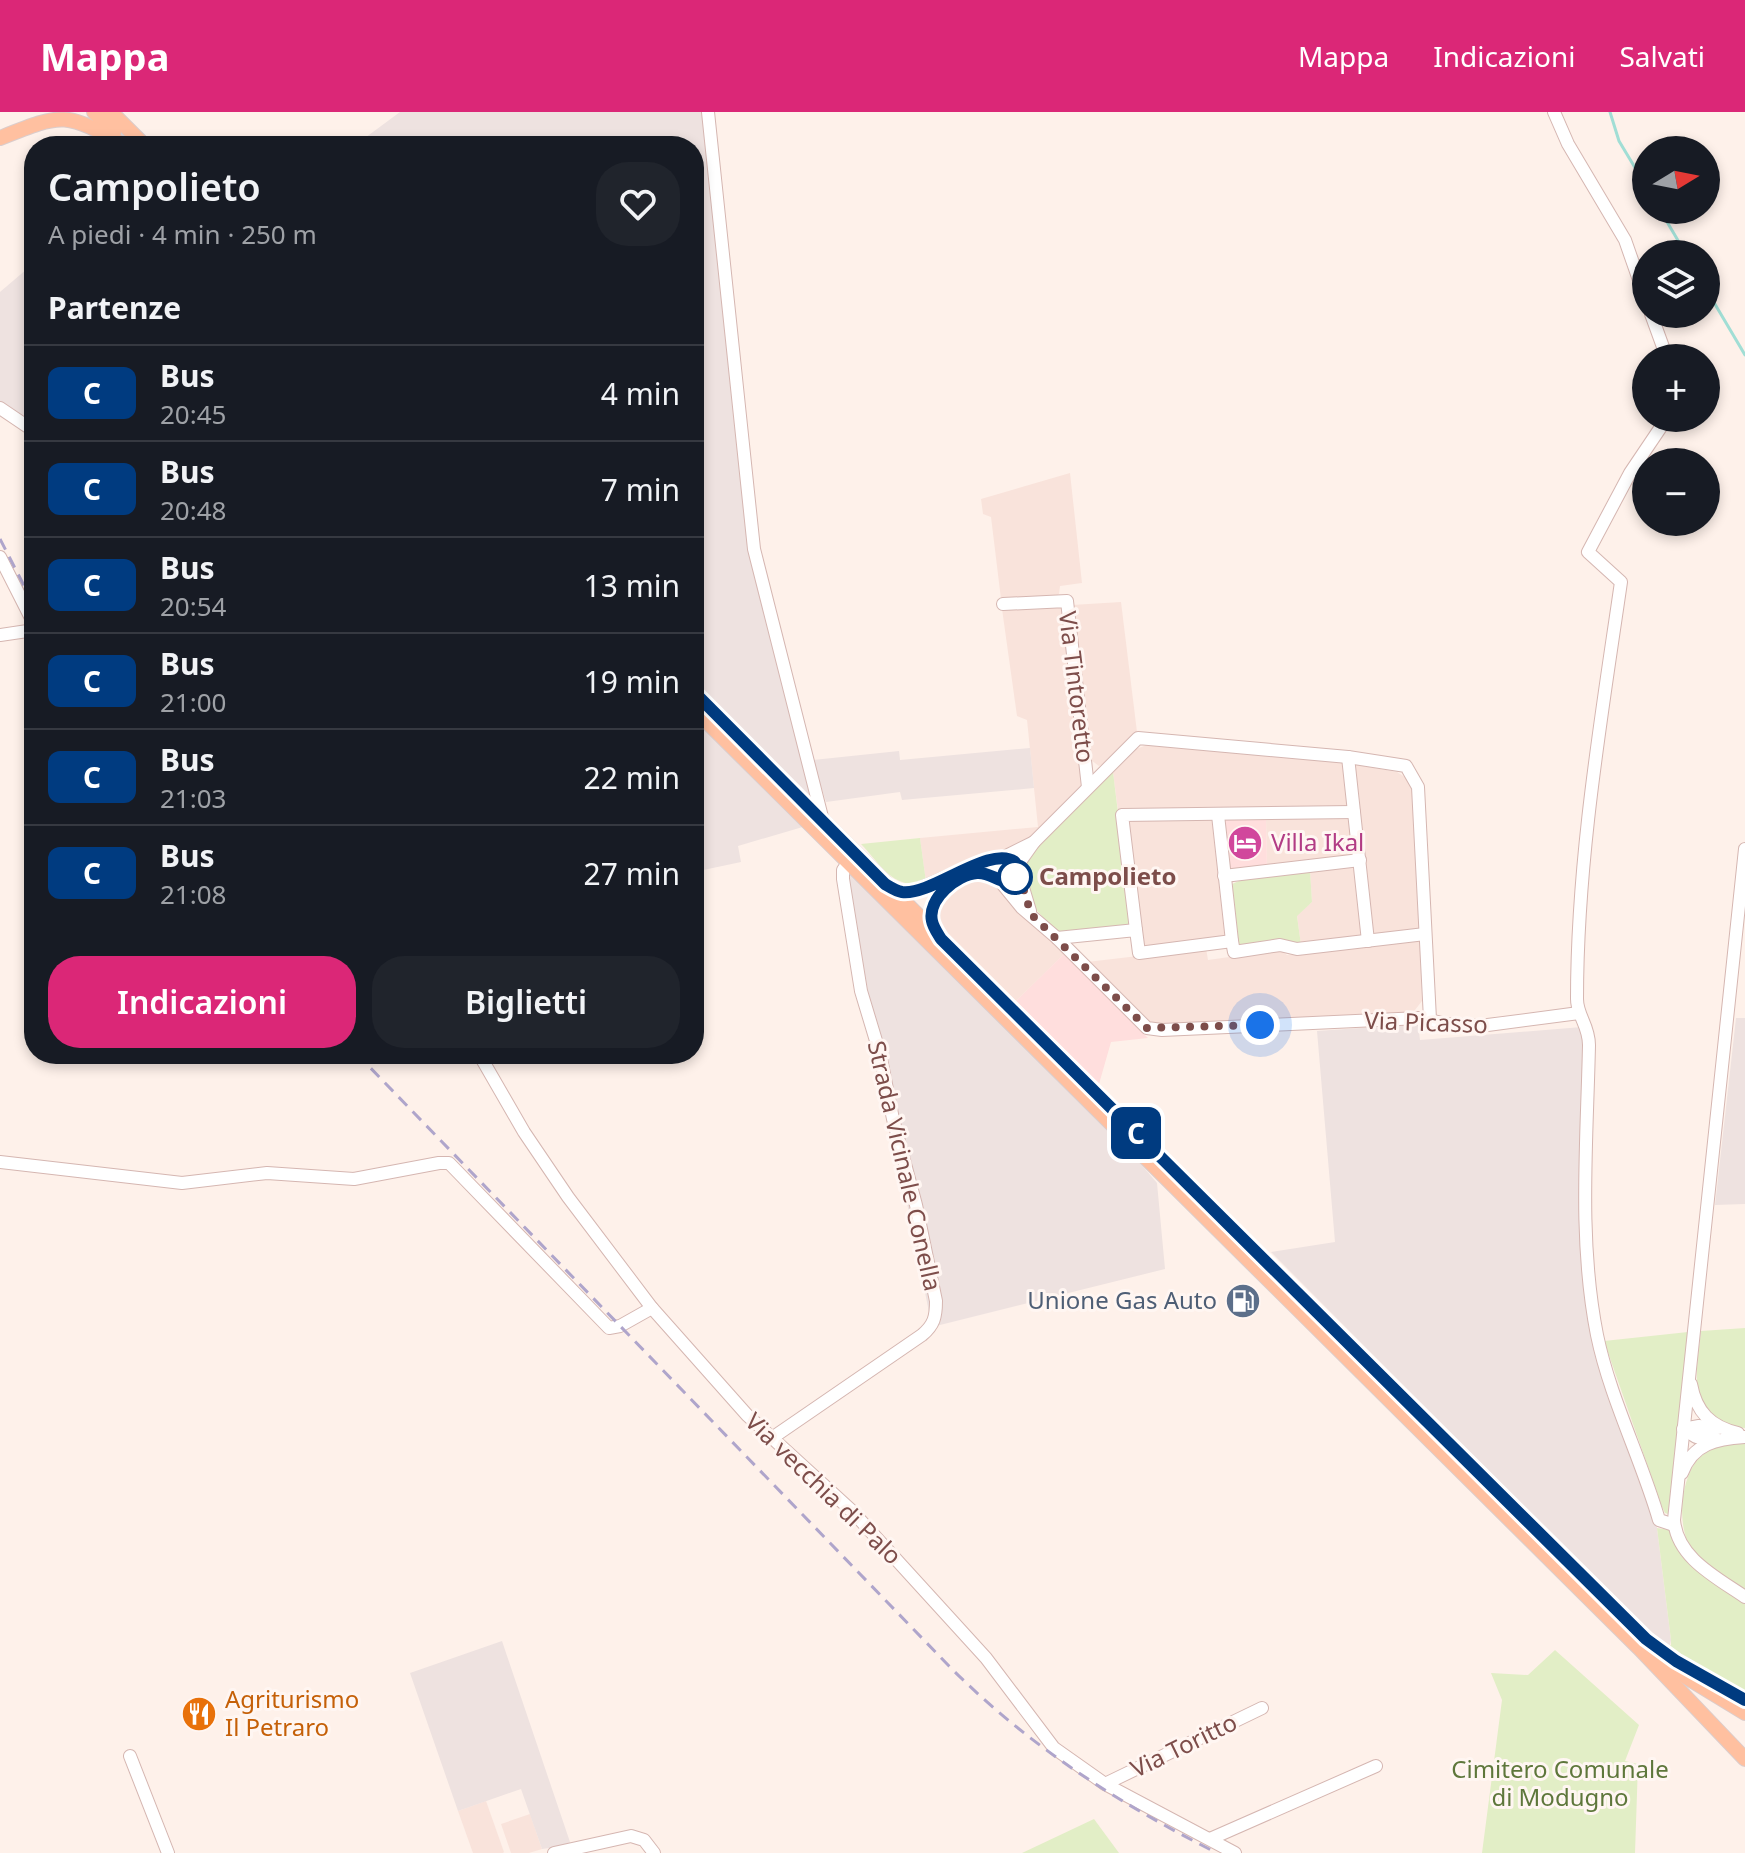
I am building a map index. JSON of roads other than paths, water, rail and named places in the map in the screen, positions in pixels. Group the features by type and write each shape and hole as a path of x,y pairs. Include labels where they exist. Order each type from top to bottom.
{"main road":[{"path":"15,131 28,112"},
{"path":"94,112 117,136"},
{"path":"111,112 135,136"},
{"path":"0,138 50,117 79,118 110,136"},
{"path":"704,702 1642,1644 1745,1759"},
{"path":"704,719 1642,1644 1683,1683 1745,1722"},
{"path":"1642,1644 1745,1700"},
{"path":"1642,1644 1686,1677 1745,1713"}],"street":[{"path":"708,112 754,549 823,821"},
{"path":"1554,112 1568,144 1625,240 1632,260"},
{"path":"0,408 24,424"},
{"path":"1658,432 1630,473 1588,552 1621,582 1588,828 1577,990 1579,1013 1588,1034 1584,1165 1589,1279 1595,1322 1606,1368 1649,1484 1659,1520 1674,1525"},
{"path":"0,557 24,604"},
{"name":"Via Tintoretto","path":"1003,604 1067,601 1088,787"},
{"path":"0,635 24,631"},
{"path":"941,939 932,922 932,911 946,889 971,874 980,873 1008,882 1015,877 1017,868 1034,842 1138,738 1392,763 1406,766 1418,787 1430,1019"},
{"path":"1348,757 1368,941"},
{"path":"1232,941 1139,953 1122,815 1354,812"},
{"path":"1218,815 1234,952 1280,945 1297,949 1425,934"},
{"path":"997,878 994,867 1001,858 1034,842"},
{"path":"1745,849 1674,1525 1689,1556 1745,1597"},
{"path":"885,884 897,891 912,891 990,860 1009,858 1017,868 1031,914"},
{"path":"1224,876 1360,860"},
{"name":"Strada Vicinale Conella","path":"772,1438 922,1335 932,1327 936,1314 916,1205 893,1119 880,1054 861,991 843,879 843,870 848,863"},
{"name":"Via Picasso","path":"997,878 1022,908 1057,938 1142,1024 1153,1030 1430,1019 1447,1024 1480,1026 1579,1013"},
{"path":"1057,938 1136,930"},
{"name":"Via vecchia di Palo","path":"485,1064 524,1132 568,1197 652,1308 735,1402 852,1511 976,1647 1054,1748 1105,1784 1235,1853"},
{"path":"0,1162 182,1183 267,1173 362,1179 449,1163 609,1328 620,1326 652,1308"},
{"path":"1689,1371 1693,1397 1698,1407 1721,1433"},
{"path":"1683,1429 1699,1426 1745,1436"},
{"path":"1677,1491 1689,1458 1721,1433"},
{"name":"Via Toritto","path":"1105,1784 1262,1708"},
{"path":"130,1756 168,1853"},
{"path":"1210,1839 1376,1766"},
{"path":"554,1853 631,1836 644,1840 654,1853"}],"waterway":[{"path":"1610,112 1619,141 1632,163"},
{"path":"1668,224 1678,240"},
{"path":"1720,313 1745,355"}],"railway":[{"path":"0,539 24,586"},
{"path":"367,1064 979,1695 1042,1747 1109,1793 1217,1853"}],"place":[{"name":"Villa Ikal","path":"1245,843"},
{"name":"Campolieto","path":"1015,877"},
{"name":"Unione Gas Auto","path":"1243,1301"},
{"name":"Agriturismo Il Petraro","path":"199,1714"}],"park label":[{"name":"Cimitero Comunale di Modugno","path":"1560,1784"}]}
